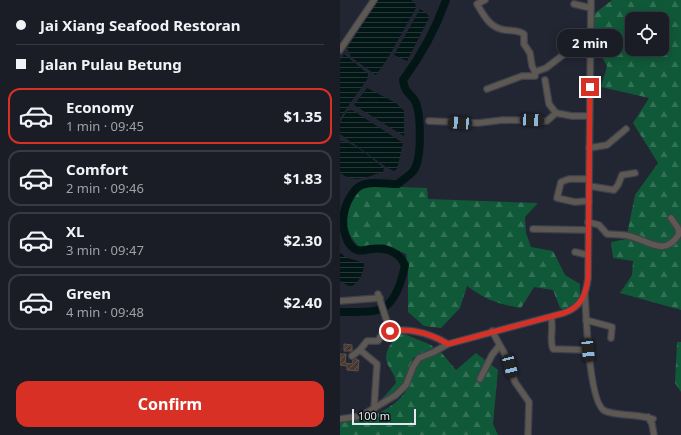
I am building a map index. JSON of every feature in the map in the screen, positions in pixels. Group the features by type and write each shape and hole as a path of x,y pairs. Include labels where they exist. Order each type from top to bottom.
{"street":[{"path":"340,50 374,0"},
{"path":"485,0 478,4 492,25 502,30 517,31 524,34 524,44 530,53 532,66 535,72"},
{"path":"591,0 588,278 585,295 588,350 592,378 599,406 603,410 650,418 654,435"},
{"path":"574,4 591,8"},
{"path":"487,89 522,76 535,76 535,72 546,68 563,55 590,41"},
{"path":"545,80 549,104 556,113 572,116 589,116"},
{"path":"429,120 472,123 503,120 547,121 556,113"},
{"path":"590,148 607,145 626,129"},
{"path":"589,186 614,190 622,175 635,173"},
{"path":"589,179 569,179 561,182 557,198 575,202 589,201"},
{"path":"588,222 599,225 607,234 630,236 648,244 663,246 676,240 679,234 678,228 671,218"},
{"path":"533,229 588,230"},
{"path":"575,252 588,255"},
{"path":"340,418 354,418 374,408 403,390 415,362 420,358 448,344 572,310 578,305 585,295"},
{"path":"340,301 379,297 390,331"},
{"path":"551,317 553,326 553,349 588,350"},
{"path":"586,320 612,326 611,338"},
{"path":"352,356 360,350 367,341 378,342 381,334 390,331 403,330 427,334 448,344"},
{"path":"492,331 507,358 515,382 529,402 528,435"},
{"path":"480,379 499,346"},
{"path":"360,350 377,364 374,408"}],"green space":[{"path":"612,0 681,0 681,310 620,293 632,275 633,261 613,258 611,242 626,239 635,195 658,163 633,123 649,98 601,87 607,66 602,57 592,54 594,14"},
{"path":"362,187 427,188 428,199 538,203 525,217 526,233 531,247 553,251 565,275 580,284 580,298 571,307 564,310 560,308 553,290 534,287 521,308 492,301 467,286 460,308 441,328 424,326 408,312 408,271 406,254 383,244 361,249 349,233 346,219 350,204"},
{"path":"402,333 431,345 435,349 413,358 407,379 397,391 384,401 382,399 396,383 386,360 387,351 395,339"},
{"path":"677,342 681,342 681,392 675,383"},
{"path":"440,351 456,370 476,353 498,370 493,424 498,435 340,435 340,423 368,417 387,409 395,403 402,397 407,389 419,364"}],"shaded area":[{"path":"377,0 411,0 415,3 416,8 388,58 376,75 351,57 347,48"},
{"path":"420,9 428,15 429,18 407,61 394,55"},
{"path":"344,54 368,74 368,78 340,118 340,60"},
{"path":"367,88 396,103 404,111 404,136 354,105"},
{"path":"352,110 403,143 397,169 394,171 386,167 340,134 340,123 347,111"},
{"path":"340,141 352,144 384,168 383,172 356,179 340,173"},
{"path":"340,252 345,257 364,263 360,278 352,286 340,281"}],"building":[{"path":"344,344 352,345 352,351 344,351"},
{"path":"340,354 346,354 345,363 352,364 353,360 356,358 356,360 359,360 358,371 347,370 347,366 340,365"}],"waterway":[{"path":"340,312 369,312 384,308 393,298 400,285 405,265 399,256 386,249 376,248 357,250 348,242 345,236 343,222 345,209 347,202 355,190 359,187 369,183 398,184 411,174 417,164 420,137 418,109 414,99 405,88 403,80 428,42 446,0"}],"route":[{"path":"390,331 403,330 436,336 448,344 564,313 572,310 578,305 585,295 588,278 590,87"}]}
